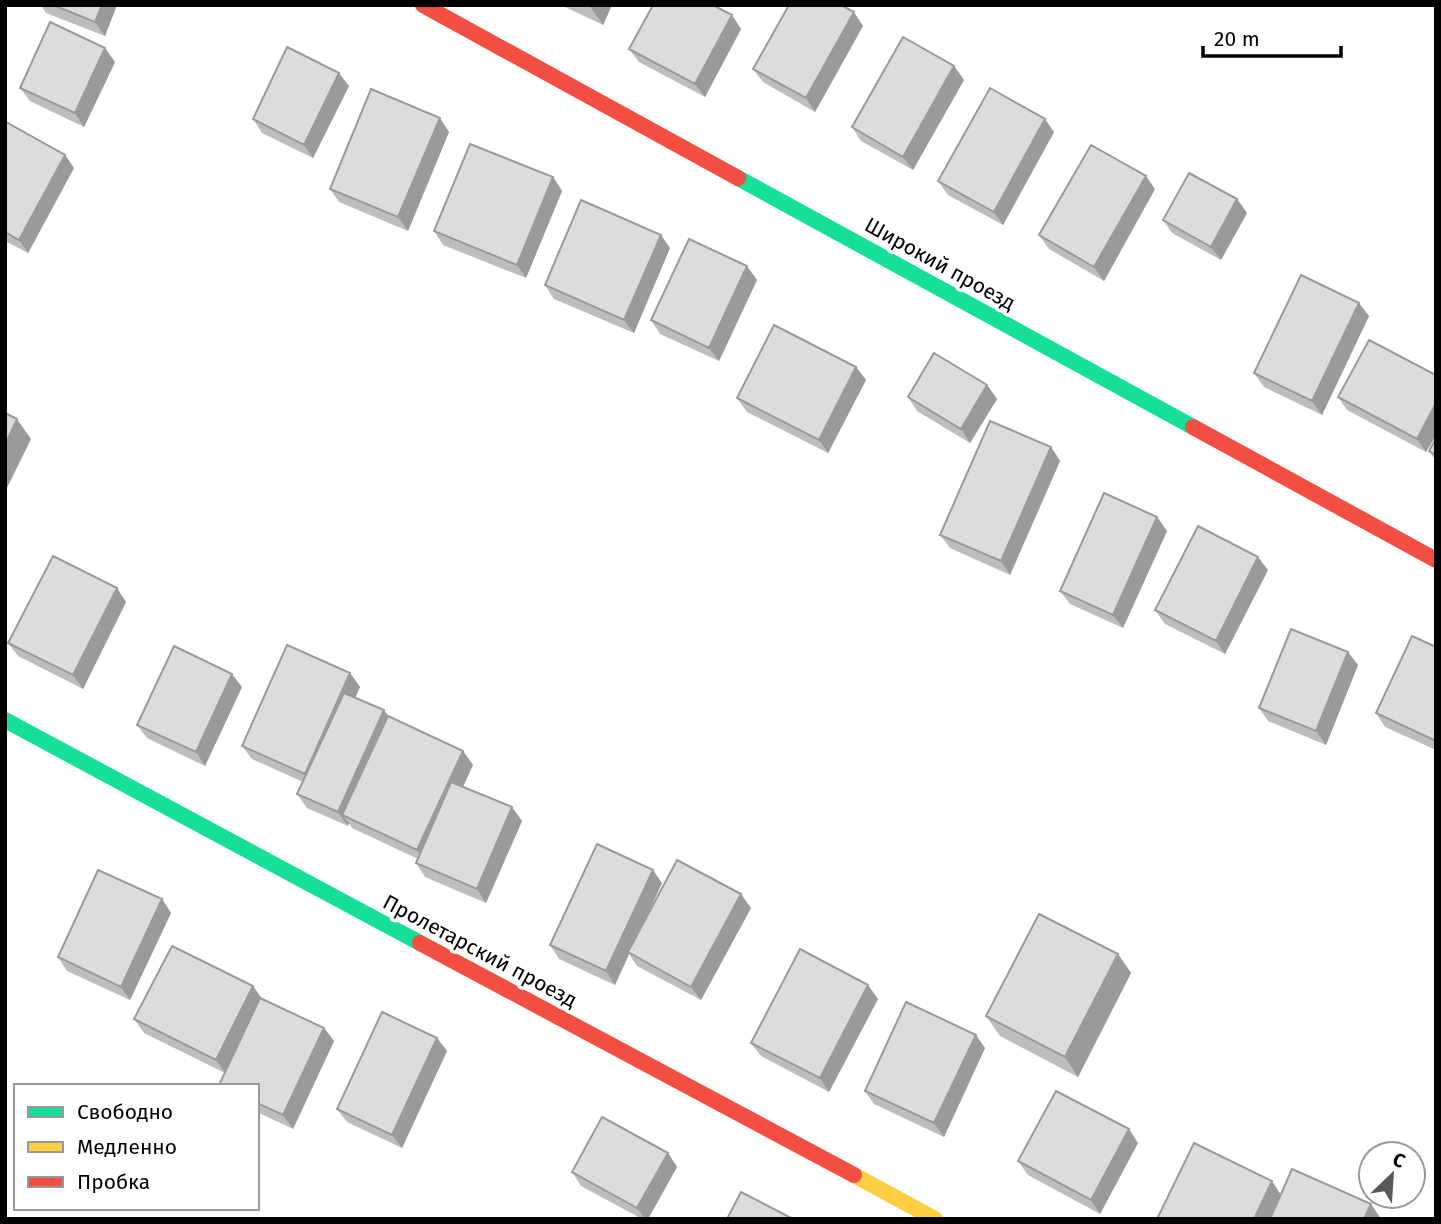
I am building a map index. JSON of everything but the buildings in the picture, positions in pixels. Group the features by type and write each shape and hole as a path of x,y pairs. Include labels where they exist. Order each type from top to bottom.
{"street":[{"name":"Широкий проезд","path":"423,5 1436,560"},
{"name":"Пролетарский проезд","path":"5,720 935,1219"}],"traffic: fast":[{"path":"738,178 1193,427"},
{"path":"5,720 420,943"}],"traffic: slow":[{"path":"854,1175 935,1219"}],"traffic: jam":[{"path":"423,5 738,178"},
{"path":"1193,427 1436,560"},
{"path":"420,943 854,1175"}]}
